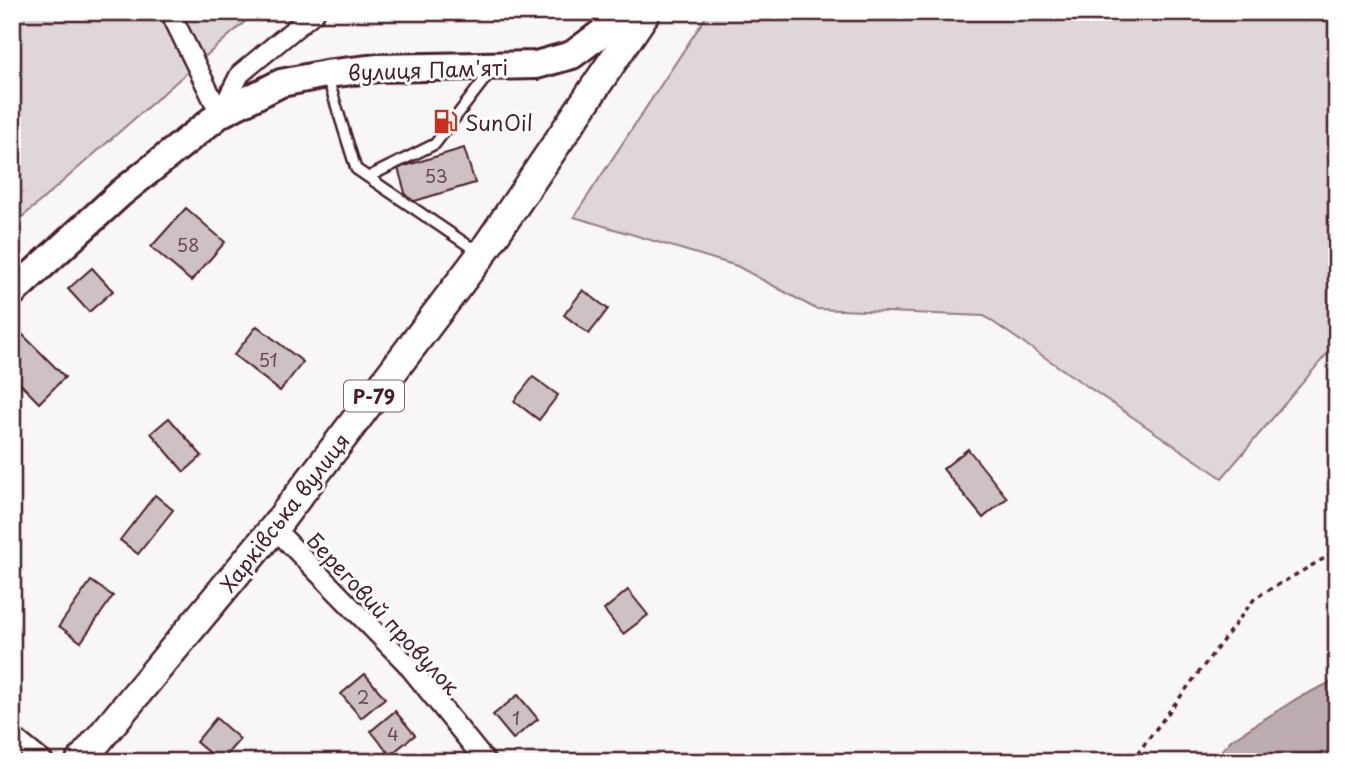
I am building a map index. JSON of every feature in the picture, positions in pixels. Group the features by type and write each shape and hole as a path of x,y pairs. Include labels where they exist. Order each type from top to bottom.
{"main road":[{"name":"Харківська вулиця","path":"79,762 274,528 481,255 646,12"}],"street":[{"path":"170,12 220,114"},
{"name":"вулиця Пам'яті","path":"220,114 240,74 315,12"},
{"name":"вулиця Пам'яті","path":"12,293 121,193 220,114 281,83 378,68 536,65 572,55 630,12"},
{"name":"Береговий провулок","path":"274,528 406,663 486,762"},
{"path":"12,736 44,762"}],"lane":[{"path":"368,177 435,144 496,65"},
{"path":"326,74 356,169 481,255"}],"path":[{"path":"1131,762 1255,598 1337,551"}],"shaded area":[{"path":"12,12 256,12 12,226"},
{"path":"709,12 1337,12 1337,342 1222,478 984,316 816,309 737,266 574,217"},
{"path":"1337,679 1337,762 1211,762 1231,740 1298,698"}],"building":[{"path":"464,148 475,183 408,203 398,168"},
{"path":"186,208 225,242 191,281 151,247"},
{"path":"92,268 113,291 89,312 68,289"},
{"path":"583,290 608,309 589,334 564,315"},
{"path":"257,326 303,362 280,391 234,355"},
{"path":"23,335 65,377 39,403 12,375 12,345"},
{"path":"533,377 558,395 539,420 514,401"},
{"path":"169,418 202,456 184,472 151,433"},
{"path":"968,449 1007,498 983,518 943,469"},
{"path":"155,495 173,510 138,554 120,540"},
{"path":"91,581 113,596 81,642 59,626"},
{"path":"628,590 648,615 623,634 604,610"},
{"path":"365,674 385,698 361,718 341,694"},
{"path":"518,695 538,719 513,739 493,715"},
{"path":"395,711 415,735 390,755 371,731"},
{"path":"216,718 240,739 220,762 196,742"}],"place":[{"name":"SunOil","path":"445,122"}]}
